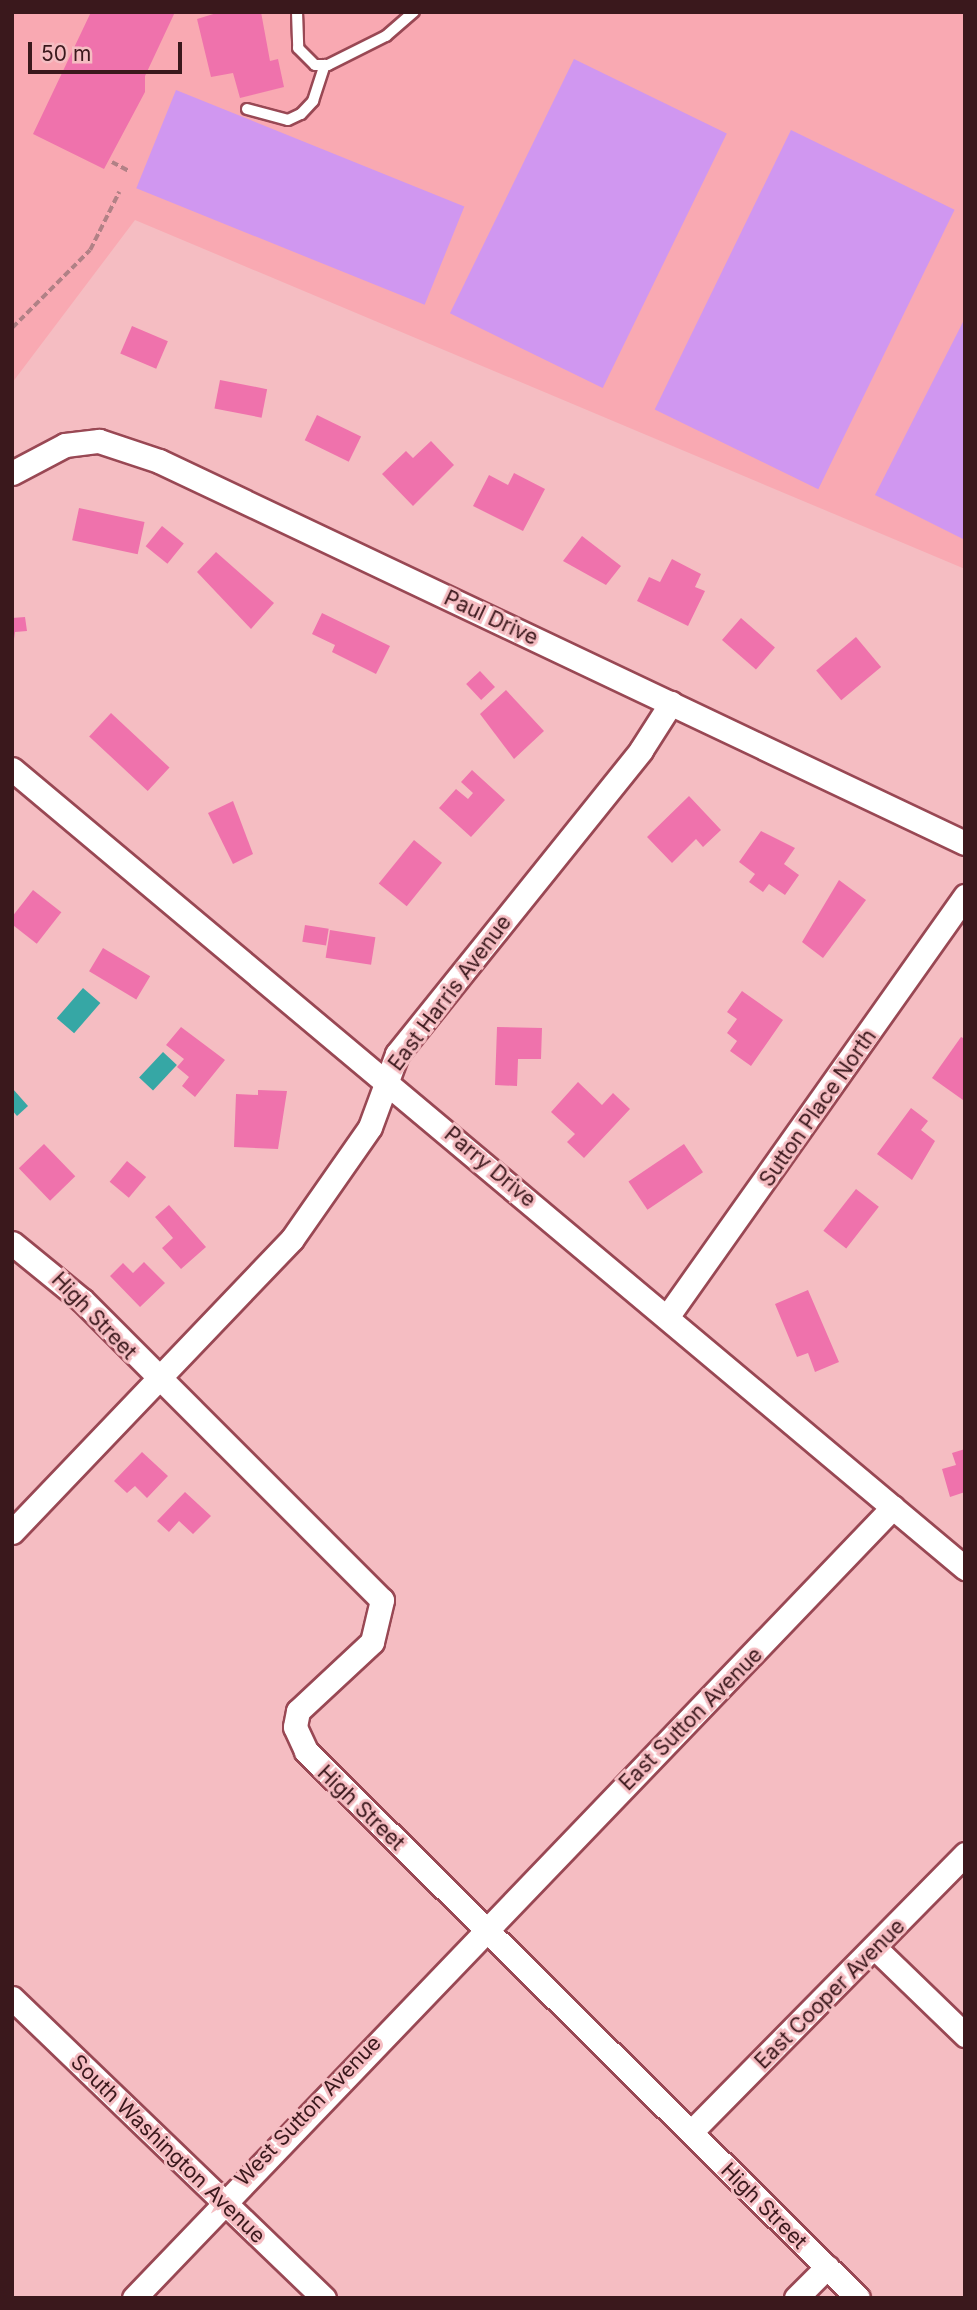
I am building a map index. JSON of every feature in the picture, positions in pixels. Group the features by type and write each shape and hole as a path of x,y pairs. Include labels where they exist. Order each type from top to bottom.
{"street":[{"name":"Paul Drive","path":"12,473 65,445 120,446 671,703 965,844"},
{"name":"East Harris Avenue","path":"12,1532 157,1381 312,1213 370,1127 385,1080 397,1054 641,750 671,703"},
{"name":"Parry Drive","path":"12,769 965,1569"},
{"name":"Sutton Place North","path":"667,1317 965,896"},
{"name":"High Street","path":"12,1243 82,1300 157,1381 382,1600 372,1642 298,1711 295,1727 324,1773 488,1928 858,2298"},
{"name":"East Sutton Avenue","path":"488,1928 893,1507"},
{"name":"East Cooper Avenue","path":"692,2131 965,1854"},
{"name":"West Sutton Avenue","path":"134,2298 222,2200 488,1928"},
{"path":"874,1947 965,2035"},
{"name":"South Washington Avenue","path":"12,1998 324,2298"},
{"path":"796,2298 827,2267"}],"lane":[{"path":"297,12 298,48 315,65 325,65 386,36 414,12"},
{"path":"247,109 288,120 301,114 313,101 325,65"}],"path":[{"path":"112,162 130,171"},
{"path":"12,328 90,250 119,192"}],"shaded area":[{"path":"12,12 965,12 965,569 135,220 12,383"},
{"path":"574,59 727,134 603,388 450,313"},
{"path":"176,90 464,207 425,305 136,188"},
{"path":"791,130 955,210 818,489 655,410"},
{"path":"965,318 965,540 875,495"}],"water":[{"path":"83,988 100,1003 74,1033 57,1018"},
{"path":"163,1052 177,1065 153,1091 139,1078"},
{"path":"13,1089 28,1106 17,1116 12,1110"}],"building":[{"path":"91,12 175,12 145,76 145,92 104,169 33,134"},
{"path":"220,12 261,12 270,61 278,59 284,87 240,98 233,73 211,77 197,19"},
{"path":"132,326 168,341 156,369 120,354"},
{"path":"220,380 267,389 262,418 214,408"},
{"path":"317,415 361,436 349,462 305,440"},
{"path":"431,441 454,465 413,506 382,474 406,451 413,458"},
{"path":"514,473 545,489 523,531 473,506 489,475 508,485"},
{"path":"79,508 145,522 138,554 72,540"},
{"path":"162,526 184,544 167,564 146,546"},
{"path":"582,536 621,566 606,585 563,561"},
{"path":"216,552 274,603 251,629 197,572"},
{"path":"672,559 701,574 695,587 705,591 688,626 637,601 649,577 660,582"},
{"path":"322,613 390,646 376,674 332,652 335,645 312,634"},
{"path":"25,617 27,631 15,632 12,653 12,618"},
{"path":"741,618 775,648 756,669 722,640"},
{"path":"856,637 881,667 841,700 816,670"},
{"path":"480,671 495,687 481,700 466,684"},
{"path":"506,690 544,731 514,759 480,714"},
{"path":"111,713 170,768 148,791 89,736"},
{"path":"472,770 505,800 471,837 439,808 456,789 468,799 473,793 461,782"},
{"path":"689,796 721,830 703,847 696,839 672,863 647,837"},
{"path":"233,801 253,854 233,864 208,813"},
{"path":"761,831 795,848 784,864 799,875 785,895 769,884 763,892 749,882 755,874 739,862"},
{"path":"414,840 442,863 407,906 379,884"},
{"path":"839,880 866,900 823,958 802,942"},
{"path":"33,890 61,912 37,944 12,924 12,917"},
{"path":"305,925 329,929 326,946 302,942"},
{"path":"330,930 375,937 371,965 326,958"},
{"path":"103,948 150,976 136,999 89,971"},
{"path":"742,991 783,1020 751,1066 730,1051 737,1041 727,1033 737,1019 727,1012"},
{"path":"181,1027 225,1060 195,1097 182,1086 189,1077 177,1067 184,1059 166,1045"},
{"path":"497,1027 542,1028 541,1059 518,1059 517,1086 495,1085"},
{"path":"961,1037 965,1039 963,1100 932,1078"},
{"path":"578,1082 602,1105 613,1093 630,1109 584,1158 567,1142 575,1134 551,1112"},
{"path":"258,1090 287,1091 278,1149 234,1147 236,1094 258,1095"},
{"path":"911,1108 928,1121 921,1130 935,1141 912,1180 877,1154"},
{"path":"44,1144 75,1176 50,1201 19,1168"},
{"path":"684,1144 703,1172 647,1210 628,1181"},
{"path":"127,1161 146,1177 129,1198 110,1182"},
{"path":"856,1189 879,1207 846,1249 823,1231"},
{"path":"169,1205 206,1247 181,1269 162,1248 173,1238 155,1217"},
{"path":"144,1262 165,1283 140,1307 110,1276 123,1263 133,1273"},
{"path":"808,1290 839,1362 815,1372 808,1353 797,1357 775,1304"},
{"path":"965,1449 965,1492 950,1497 942,1469 956,1465 952,1453"},
{"path":"142,1452 168,1476 147,1498 135,1486 127,1493 114,1481"},
{"path":"185,1492 211,1516 193,1534 179,1521 169,1532 157,1521"}]}
